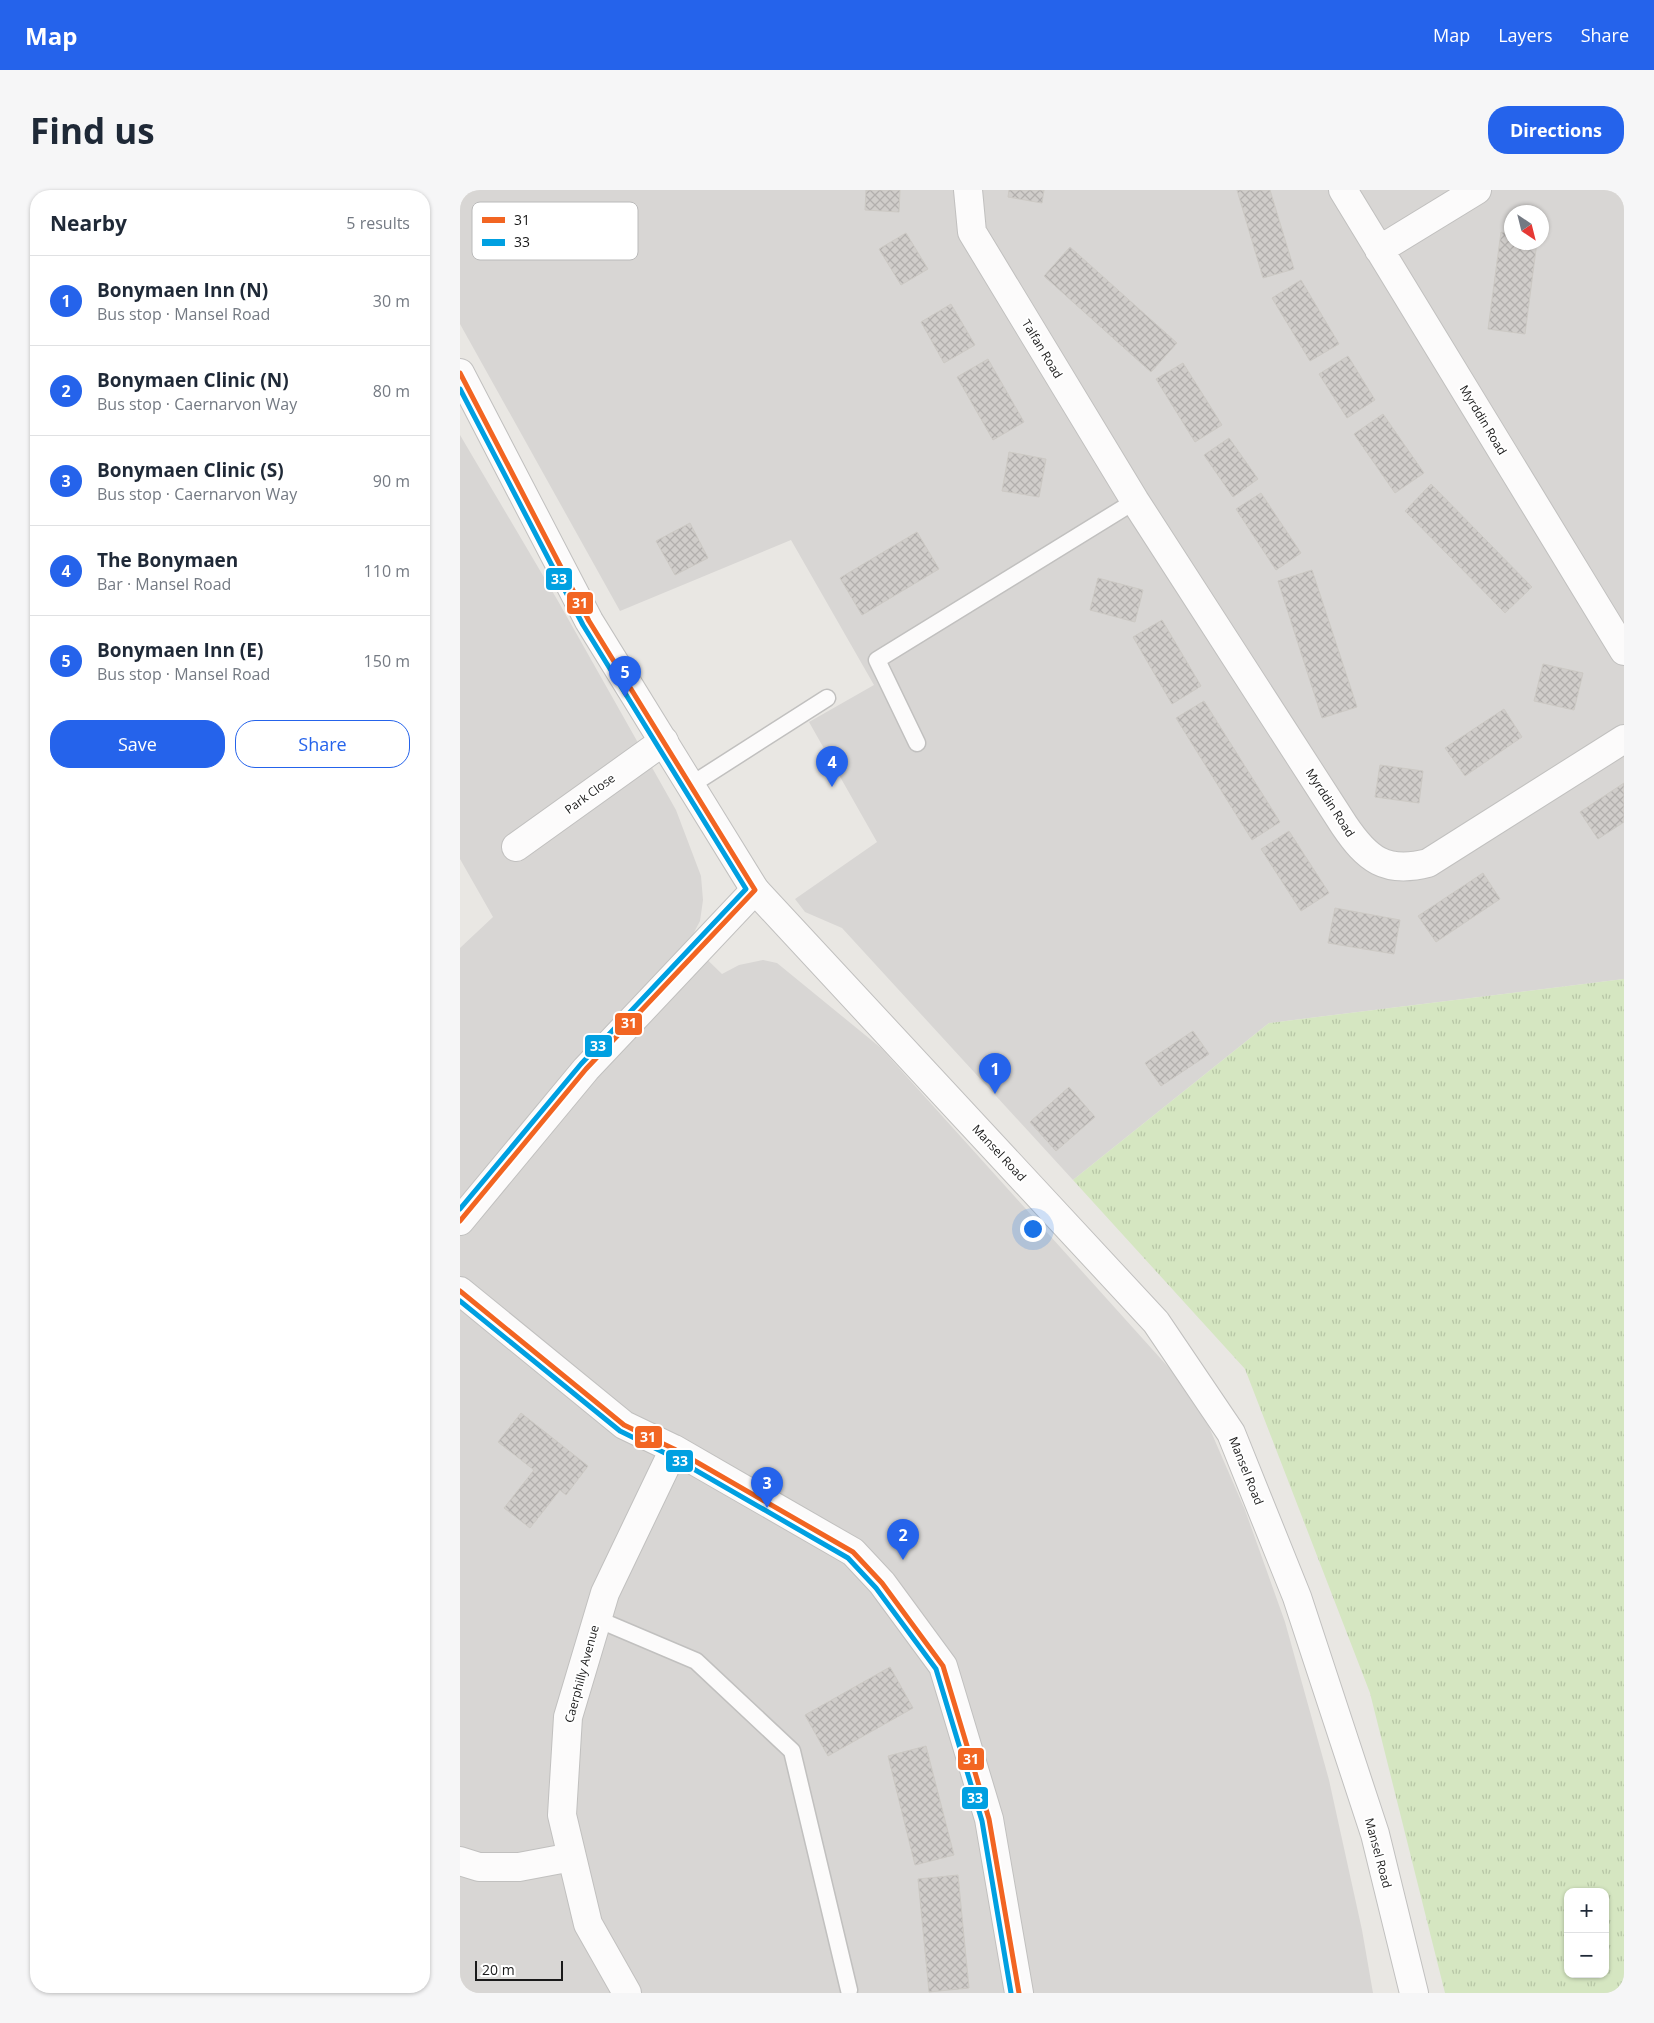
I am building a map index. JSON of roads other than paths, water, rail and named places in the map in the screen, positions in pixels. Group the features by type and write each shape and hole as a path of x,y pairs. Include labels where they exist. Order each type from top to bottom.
{"street":[{"name":"Talfan Road","path":"968,190 972,232 1135,502"},
{"name":"Myrddin Road","path":"1342,190 1624,650"},
{"path":"1380,250 1477,190"},
{"name":"Mansel Road","path":"460,373 588,621 755,890 1156,1322 1231,1433 1297,1597 1312,1642 1374,1834 1414,1993"},
{"name":"Myrddin Road","path":"1135,502 1344,825 1357,844 1373,858 1390,866 1410,868 1428,863 1624,740"},
{"name":"Park Close","path":"516,848 664,741"},
{"path":"460,1221 586,1070 755,890"},
{"path":"460,1291 624,1425 674,1449 853,1552 882,1583 943,1666 989,1819 1019,1993"},
{"name":"Caerphilly Avenue","path":"627,1993 588,1924 562,1815 568,1717 605,1593 674,1449"},
{"path":"460,1861 479,1867 519,1867 572,1858"}],"lane":[{"path":"918,744 877,660 1135,502"},
{"path":"691,785 827,698"},
{"path":"597,1619 696,1661 792,1751 849,1990"}],"place":[{"name":"Bonymaen Inn (E)","path":"625,697"},
{"name":"The Bonymaen","path":"832,787"},
{"name":"Bonymaen Inn (N)","path":"995,1094"},
{"name":"Bonymaen Clinic (S)","path":"767,1508"},
{"name":"Bonymaen Clinic (N)","path":"903,1560"}]}
